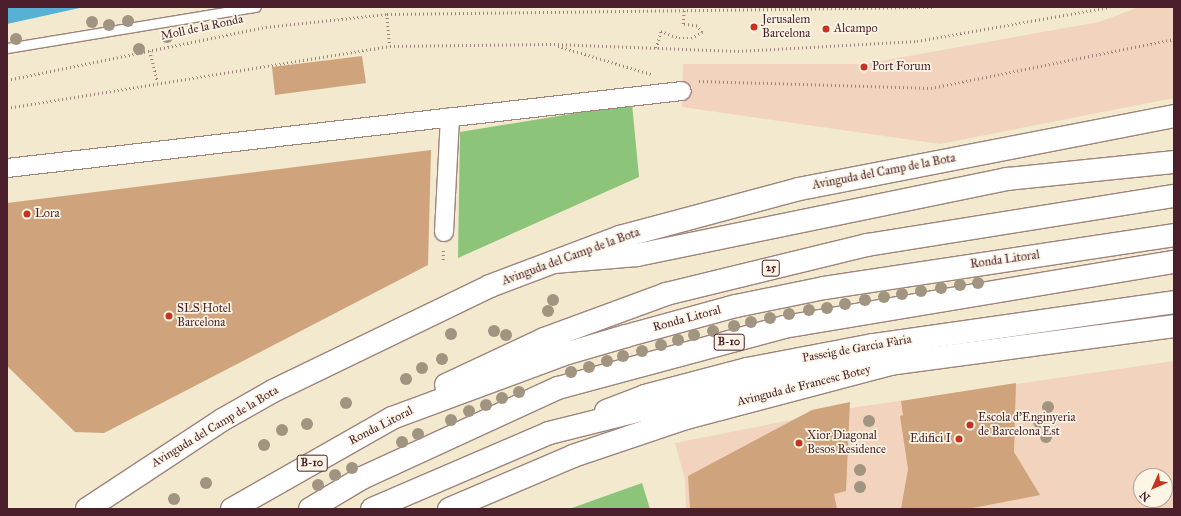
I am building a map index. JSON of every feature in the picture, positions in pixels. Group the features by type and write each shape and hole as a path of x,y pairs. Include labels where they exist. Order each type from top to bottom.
{"main road":[{"name":"Avinguda del Camp de la Bota","path":"87,509 222,420 273,391 490,286 620,237 800,189 1174,116"},
{"path":"554,262 636,255 1007,179 1174,162"},
{"name":"25","path":"392,418 440,388 491,362 544,339 666,294 867,245 1174,196"},
{"name":"Ronda Litoral","path":"232,509 392,418 568,353 736,306 936,270 1174,236"},
{"name":"B-10","path":"310,509 362,478 558,388 784,326 1174,262"},
{"name":"Passeig de Garcia Fària","path":"549,433 645,396 747,369 873,345 1174,302"},
{"name":"Avinguda de Francesc Botey","path":"449,509 573,456 686,418 890,364 1174,326"},
{"path":"372,509 549,433 745,384 853,364 890,364"}],"street":[{"path":"7,168 682,91"},
{"path":"444,232 450,117"}],"lane":[{"name":"Moll de la Ronda","path":"7,48 256,7"}],"path":[{"name":"Moll de la Ronda","path":"7,80 266,28 388,14 932,7"},
{"path":"7,108 158,82 390,46 554,44 738,51 918,41 1110,7"},
{"path":"656,48 661,30 678,38 691,38 702,32 697,26 683,24 684,9"},
{"path":"388,14 390,46"},
{"path":"698,81 931,88 1174,39"},
{"path":"554,44 659,76"},
{"path":"150,51 158,82"}],"shaded area":[{"name":"Port Forum","path":"1139,7 1174,7 1174,98 940,144 682,107 683,64 864,64 1099,22"},
{"name":"Escola d'Enginyeria de Barcelona Est","path":"1174,361 1174,509 686,509 685,480 675,443 857,407"}],"green space":[{"path":"632,104 639,177 458,258 460,132"},
{"path":"642,483 650,509 569,509"}],"water":[{"path":"7,7 84,7 7,24"}],"building":[{"path":"362,56 366,83 275,95 272,67"},
{"name":"SLS Hotel Barcelona","path":"431,150 428,265 104,433 75,432 7,366 7,203"},
{"name":"Edifici I","path":"1016,383 1014,452 1040,495 968,509 901,509 908,469 900,416 903,415 901,401"},
{"name":"Xior Diagonal Besos Residence","path":"850,402 846,491 834,494 837,509 690,509 688,476 812,410"}],"place":[{"name":"Jerusalem Barcelona","path":"754,27"},
{"name":"Alcampo","path":"826,29"},
{"name":"Port Forum","path":"864,67"},
{"name":"Lora","path":"27,214"},
{"name":"SLS Hotel Barcelona","path":"169,316"},
{"name":"Escola d'Enginyeria de Barcelona Est","path":"970,425"},
{"name":"Edifici I","path":"959,439"},
{"name":"Xior Diagonal Besos Residence","path":"799,443"}]}
